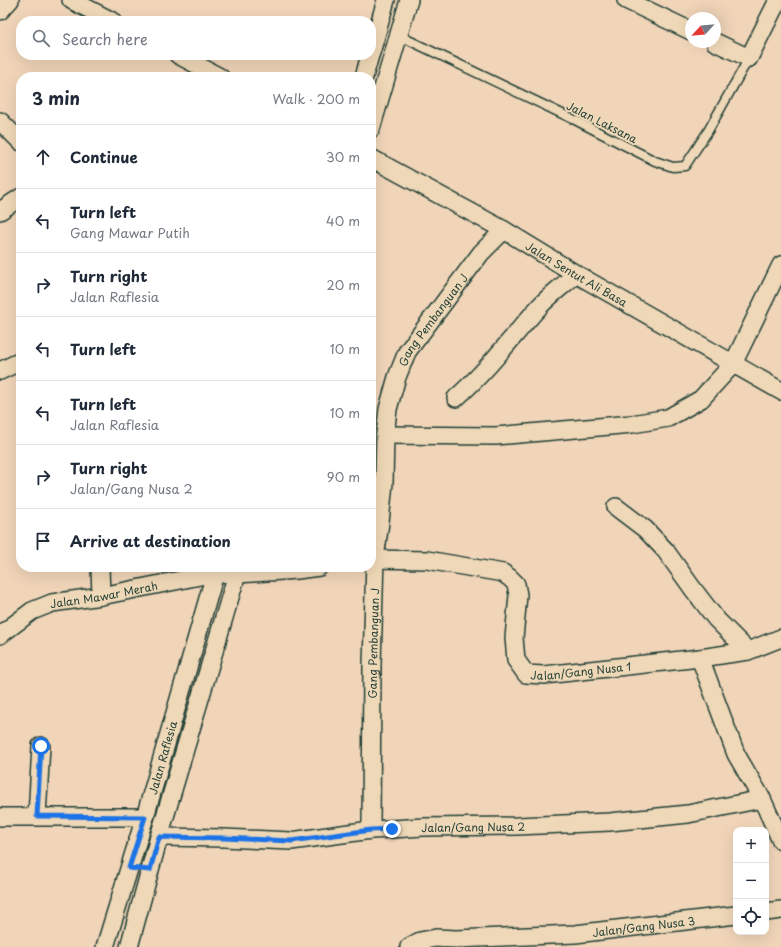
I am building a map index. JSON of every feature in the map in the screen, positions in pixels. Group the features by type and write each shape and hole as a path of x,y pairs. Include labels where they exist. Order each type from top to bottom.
{"street":[{"path":"0,11 10,0"},
{"path":"71,0 102,16"},
{"path":"376,36 386,0"},
{"path":"376,112 409,0"},
{"path":"626,0 685,28"},
{"path":"721,45 749,58 778,0"},
{"path":"188,60 210,72"},
{"path":"366,72 369,60"},
{"path":"0,121 16,137"},
{"name":"Jalan Sentut Ali Basa","path":"376,161 504,230 576,274 781,392"},
{"path":"0,211 16,200"},
{"name":"Gang Pembanguan J","path":"376,543 380,522 384,483 385,436 388,410 397,376 407,352 481,253 504,230"},
{"path":"385,436 496,436 632,424 668,418 701,399 733,364 781,265"},
{"path":"456,398 493,362 540,306 576,274"},
{"path":"0,371 16,363"},
{"path":"616,507 645,529 665,550 716,619 748,650"},
{"name":"Jalan/Gang Nusa 1","path":"376,558 427,560 503,573 510,578 516,584 518,595 514,638 516,660 526,674 544,675 700,658 748,650 781,638"},
{"path":"100,572 101,596"},
{"name":"Jalan Mawar Merah","path":"0,635 32,611 52,603 101,596 222,572"},
{"name":"Jalan Raflesia","path":"129,947 140,869 145,817 227,572"},
{"name":"Jalan Raflesia","path":"105,947 140,869 159,837 227,572"},
{"name":"Gang Pembanguan J","path":"371,830 373,572"},
{"path":"700,658 736,754 762,799 781,841"},
{"path":"37,816 41,746"},
{"name":"Jalan/Gang Nusa 2","path":"159,837 291,841 371,830 423,827 517,826 610,822 688,814 762,799"},
{"path":"0,817 145,817"},
{"path":"769,912 781,910"},
{"name":"Jalan/Gang Nusa 3","path":"409,947 420,941 436,938 457,943 578,940 733,916"}],"lane":[{"name":"Jalan Laksana","path":"398,35 577,121 655,161 673,167 685,166 708,131 749,58"}],"route":[{"path":"41,746 37,816 145,817 129,868 150,870 159,837 291,841 371,830 392,829"}]}
